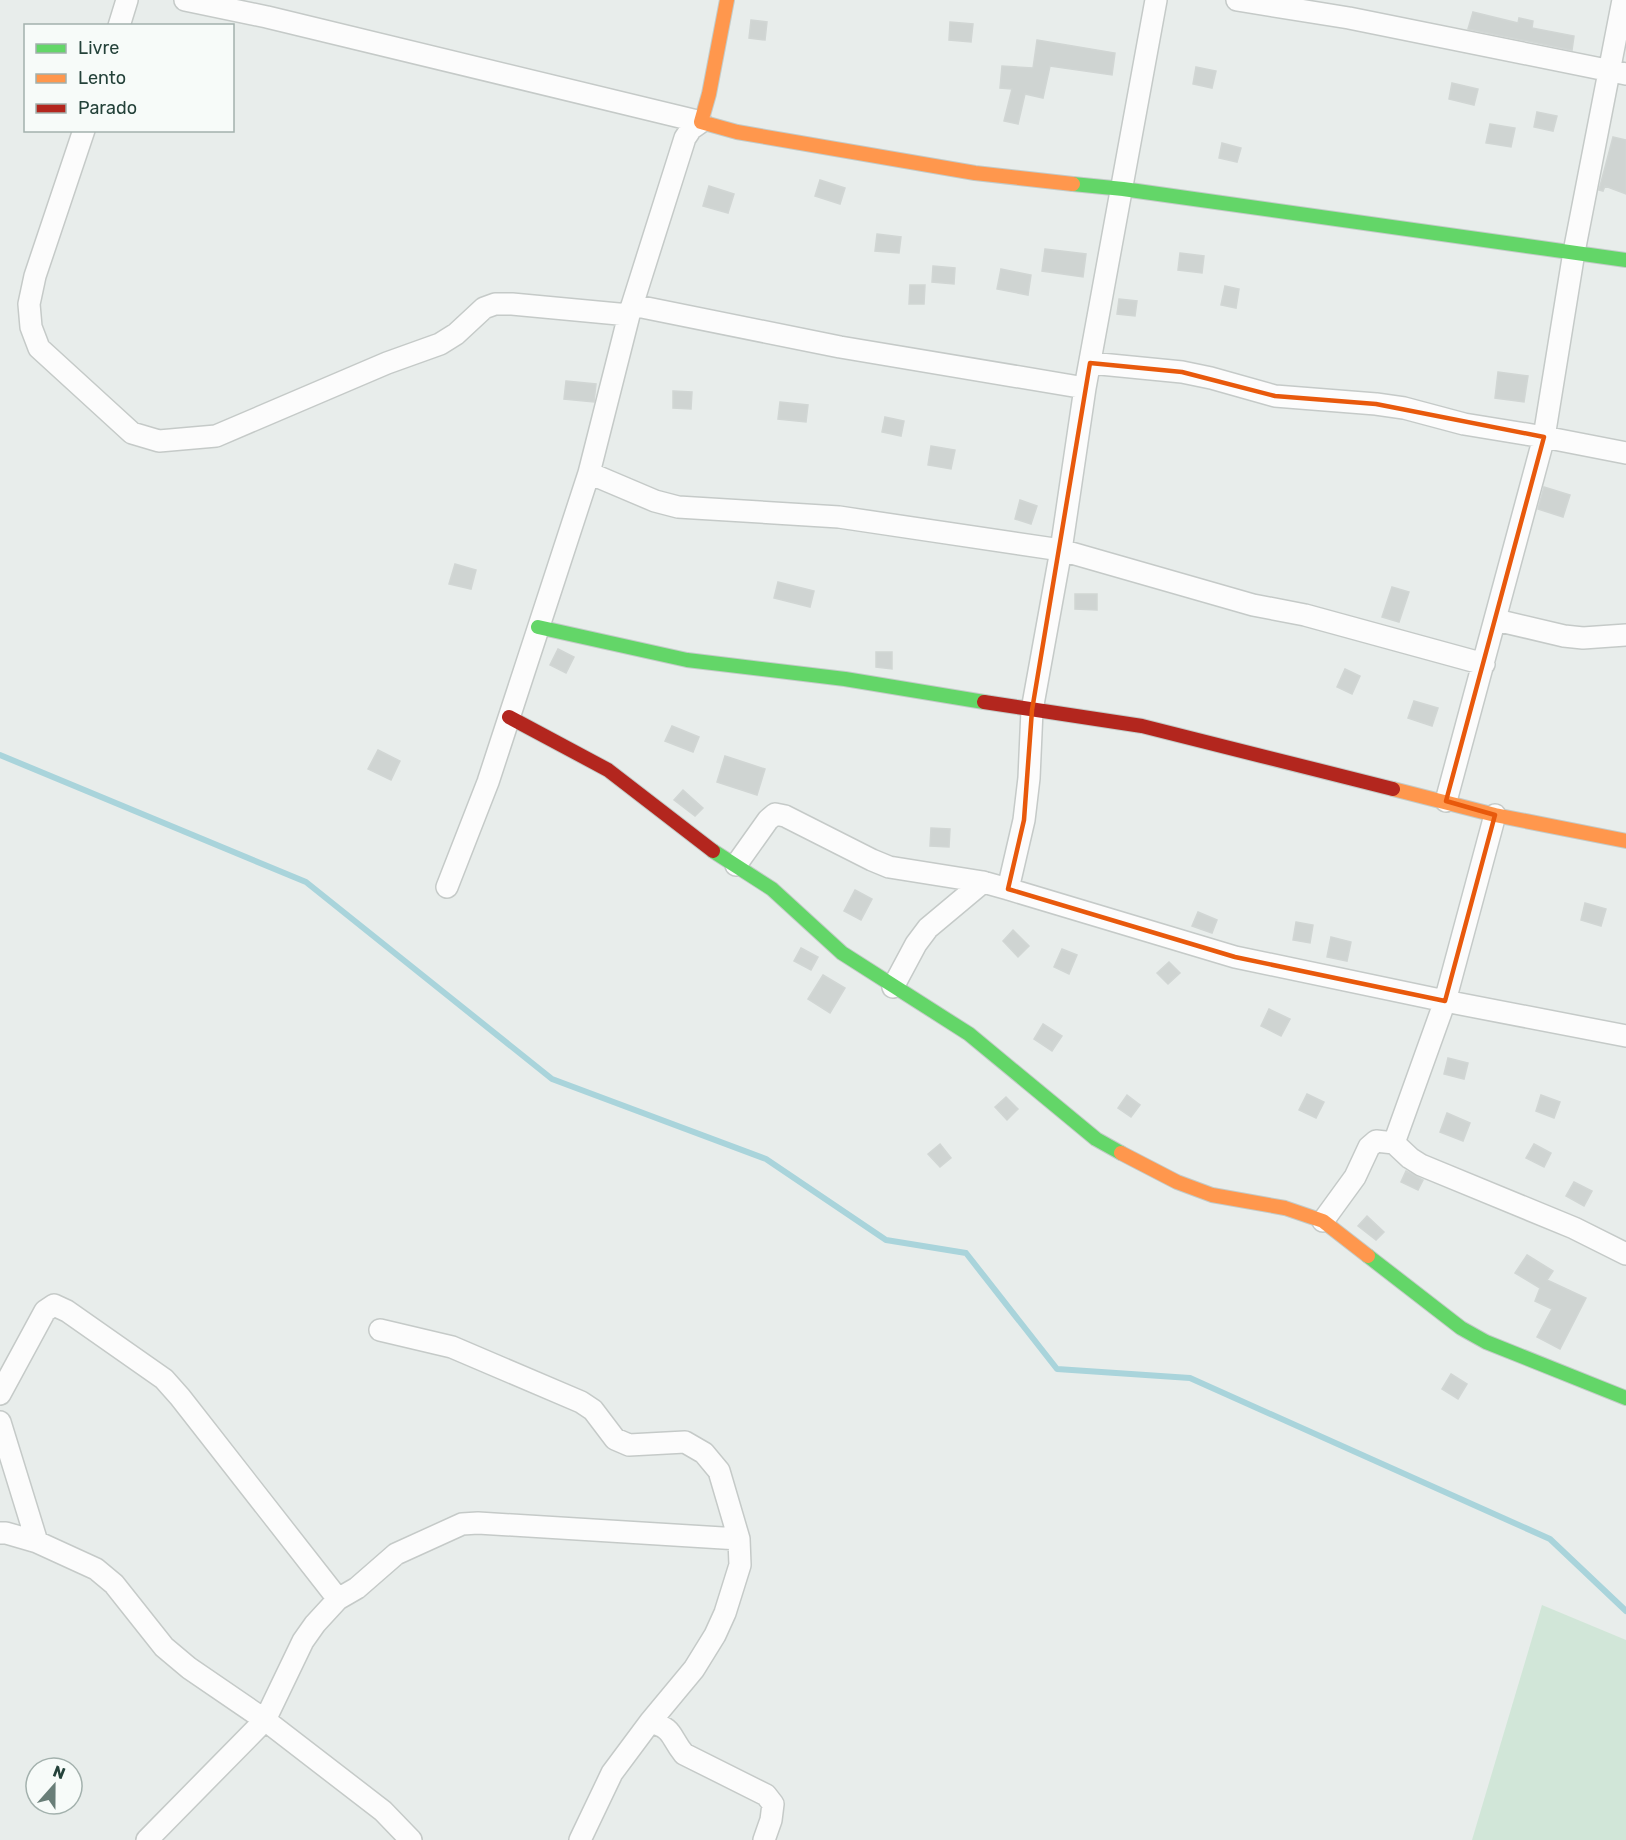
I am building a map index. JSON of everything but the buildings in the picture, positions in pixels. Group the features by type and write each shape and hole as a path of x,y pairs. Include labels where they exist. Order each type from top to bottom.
{"street":[{"path":"120,24 127,0"},
{"path":"185,0 270,9 737,132 975,173 1123,189 1626,260"},
{"path":"447,887 488,782 589,473 630,310 685,138 691,129 701,122 727,0"},
{"path":"1008,889 1024,820 1029,778 1032,710 1061,550 1085,388 1156,0"},
{"path":"1237,0 1349,18 1618,73"},
{"path":"1446,801 1544,437 1574,252 1618,73 1623,0"},
{"path":"83,132 35,276 29,304 31,327 39,348 132,433 145,438 159,441 216,436 387,363 440,344 456,334 484,308 495,304 630,310 1085,388"},
{"path":"1090,363 1182,372 1275,396 1385,405 1464,424 1626,453"},
{"path":"589,473 655,501 678,507 839,517 1061,550 1253,605 1305,615 1484,664"},
{"path":"1496,620 1564,636 1583,638 1626,635"},
{"path":"538,627 687,660 845,680 1142,726 1495,815 1626,841"},
{"path":"509,717 608,770 707,847 772,889 842,953 969,1034 1096,1139 1177,1182 1212,1195 1285,1208 1323,1221 1461,1328 1486,1342 1626,1398"},
{"path":"736,865 768,820 775,814 784,816 889,867 983,882 1235,957 1626,1036"},
{"path":"1394,1143 1445,1001 1495,815"},
{"path":"893,987 916,944 928,928 983,882"},
{"path":"1323,1221 1355,1177 1369,1147 1376,1141 1394,1143 1421,1165 1574,1228 1626,1254"},
{"path":"0,1394 45,1311 54,1305 67,1311 164,1379 338,1599"},
{"path":"380,1330 452,1347 581,1402 593,1410 615,1439 629,1445 685,1442 704,1453 719,1471 739,1539 740,1564 725,1613 715,1635 694,1669 612,1773 580,1840"},
{"path":"0,1422 37,1542"},
{"path":"147,1840 265,1720 303,1641 315,1624 338,1599 357,1588 396,1554 462,1524 489,1523 739,1539"},
{"path":"0,1533 37,1542 96,1569 114,1584 164,1647 189,1668 265,1720 383,1810 411,1840"},
{"path":"650,1722 663,1726 671,1732 676,1745 684,1754 766,1795 773,1804 771,1820 764,1840"}],"highlighted area":[{"path":"1090,363 1182,372 1275,396 1376,404 1544,437 1446,801 1495,815 1445,1001 1235,957 1008,889 1024,820 1032,710"}],"green space":[{"path":"1542,1605 1626,1640 1626,1840 1472,1840"}],"waterway":[{"path":"0,755 306,882 552,1079 766,1159 886,1240 966,1253 1057,1369 1190,1378 1550,1539 1626,1611"}],"traffic: fast":[{"path":"1073,184 1123,189 1626,260"},
{"path":"538,627 687,660 845,679 984,702"},
{"path":"713,851 772,889 842,953 969,1034 1096,1139 1121,1153"},
{"path":"1368,1256 1461,1328 1486,1342 1626,1398"}],"traffic: slow":[{"path":"727,0 709,94 701,122 737,132 975,173 1073,184"},
{"path":"1393,789 1495,815 1626,841"},
{"path":"1121,1153 1177,1182 1212,1195 1285,1208 1323,1221 1368,1256"}],"traffic: jam":[{"path":"984,702 1142,726 1393,789"},
{"path":"509,717 608,770 713,851"}]}
